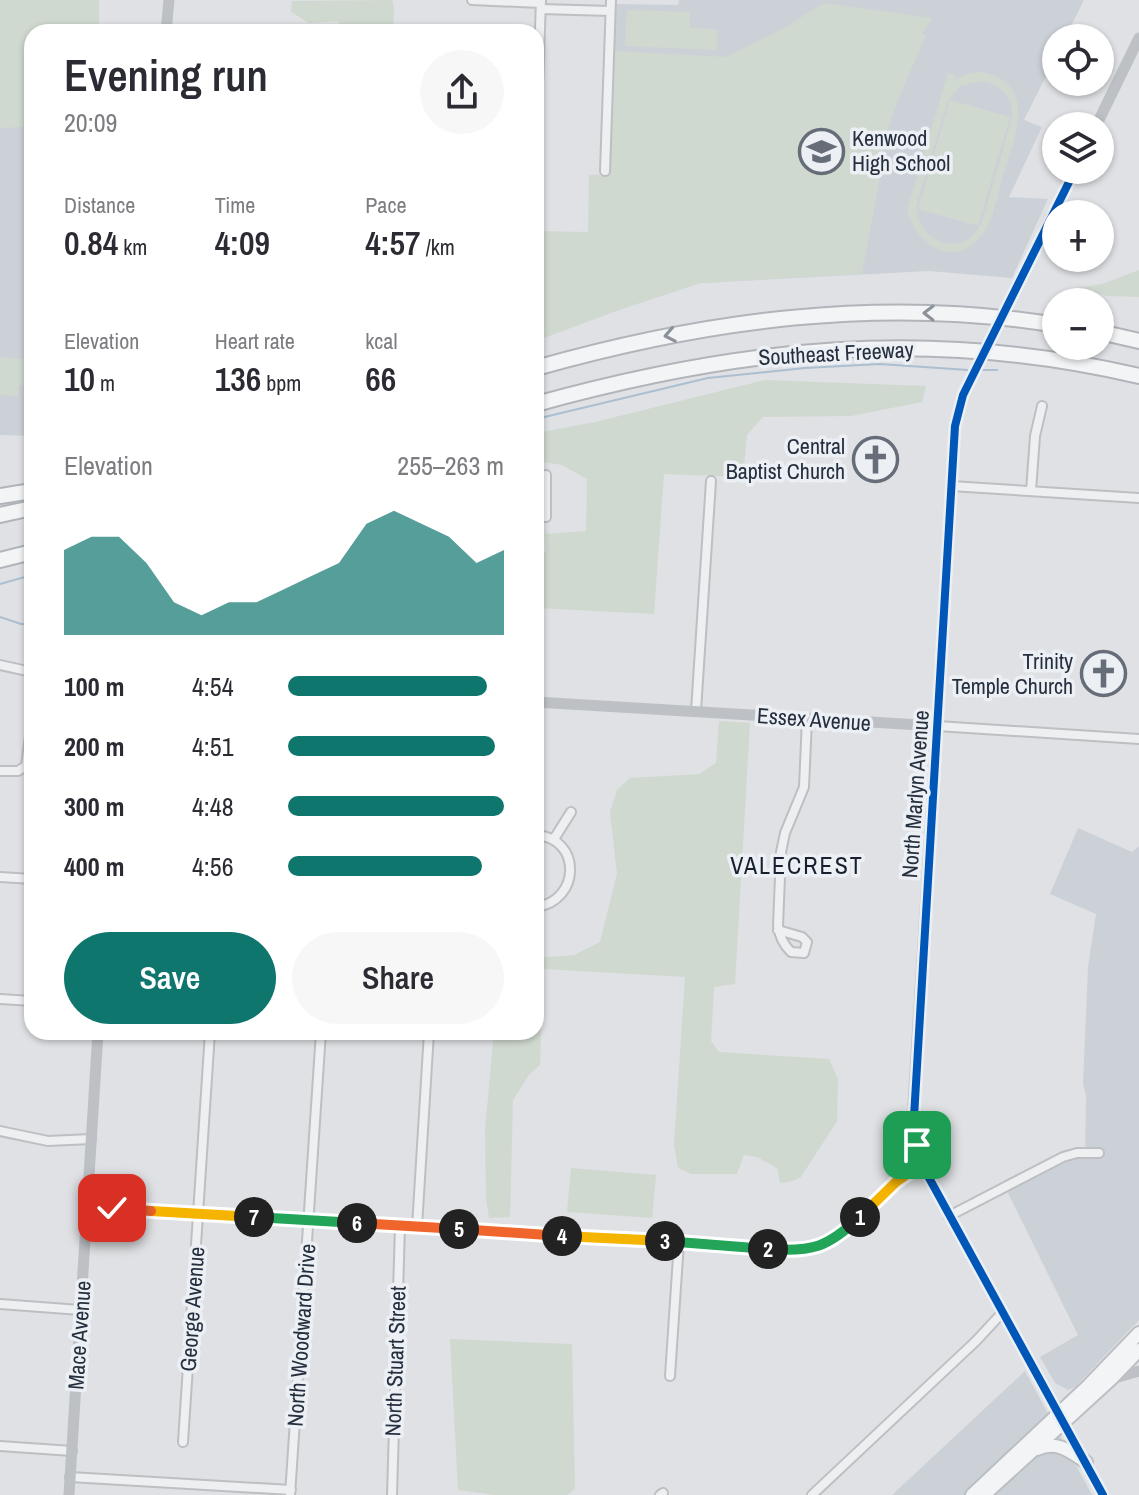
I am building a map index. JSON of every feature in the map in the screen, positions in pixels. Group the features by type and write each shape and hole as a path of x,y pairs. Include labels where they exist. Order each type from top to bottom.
{"highway":[{"name":"Southeast Freeway","path":"544,366 658,337 774,319 901,313 1042,322"},
{"path":"1114,331 1139,332"},
{"path":"1114,334 1139,341"},
{"name":"Southeast Freeway","path":"544,402 665,371 779,354 888,348 993,352 1139,376"},
{"path":"993,352 1081,368 1139,384"},
{"path":"0,496 24,492"},
{"path":"0,515 24,510"},
{"path":"0,551 24,546"},
{"path":"0,560 24,554"}],"main road":[{"path":"984,1495 1030,1452 1139,1333"},
{"path":"972,1495 1061,1417 1111,1379 1139,1350"},
{"path":"1030,1452 1052,1444 1086,1462"}],"street":[{"path":"167,24 169,0"},
{"path":"472,0 610,11"},
{"path":"605,171 611,0"},
{"path":"540,24 541,4"},
{"path":"1103,112 1139,38"},
{"name":"North Marlyn Avenue","path":"1068,184 963,395 955,426 913,1104 923,1163 949,1216 1103,1495"},
{"path":"1031,491 1035,436 1042,406"},
{"path":"544,517 546,475"},
{"path":"696,711 711,481"},
{"path":"951,486 1139,498"},
{"path":"0,665 24,670"},
{"name":"Essex Avenue","path":"544,702 1139,739"},
{"path":"778,930 781,852 785,833 804,787 807,719"},
{"path":"0,771 18,771 24,767"},
{"path":"554,839 571,812"},
{"path":"544,837 554,839 569,861 569,880 557,900 544,904"},
{"path":"0,877 24,878"},
{"path":"0,999 24,1000"},
{"name":"Mace Avenue","path":"69,1495 97,1040"},
{"name":"George Avenue","path":"183,1442 209,1040"},
{"name":"North Woodward Drive","path":"290,1492 320,1040"},
{"path":"417,1227 429,1040"},
{"path":"0,1131 48,1141 91,1139"},
{"path":"949,1216 1056,1160 1077,1153 1099,1153"},
{"path":"87,1207 796,1251 824,1246 842,1234 896,1182 923,1163"},
{"name":"North Stuart Street","path":"392,1495 400,1226"},
{"path":"670,1376 679,1242"},
{"path":"0,1304 80,1310"},
{"path":"812,1495 1002,1313"},
{"path":"1111,1379 1139,1371"},
{"path":"0,1446 72,1451"},
{"path":"70,1477 290,1492"},
{"path":"181,1495 182,1484"}],"shaded area":[{"path":"0,0 99,0 99,24 24,24 24,436 0,435"},
{"path":"0,0 99,0 99,24 24,24 23,127 0,128"},
{"path":"392,0 393,24 309,23 291,12 292,1"},
{"name":"Kenwood High School","path":"679,0 1084,0 1072,24 1042,24 1042,84 1024,120 1042,127 1009,197 1048,199 1042,200 1042,212 1012,278 929,271 701,283 610,174 616,4 678,5"},
{"path":"824,3 932,18 922,33 926,36 882,149 862,274 701,283 544,338 544,231 588,232 589,175 610,174 614,51 726,57 783,29"},
{"path":"627,10 690,12 690,28 717,29 717,50 625,46"},
{"path":"981,72 1000,78 1011,88 1017,101 1018,115 993,214 984,232 973,244 950,252 939,250 919,235 907,210 948,73 956,75 955,80","holes":["981,81 1005,93 1011,104 1012,118 979,227 971,237 950,244 930,236 922,227 917,203 948,100 960,86"]},
{"path":"950,100 1010,117 978,226 918,209"},
{"path":"1139,270 1139,297 1114,296 1114,288 1077,288 1102,284"},
{"path":"0,357 24,359 24,385 19,385 18,396 0,395"},
{"path":"765,380 926,386 922,402 851,416 763,417 747,435 743,477 664,474 654,614 544,608 545,534 586,531 587,479 562,465 544,462 544,432"},
{"path":"719,721 750,723 735,984 714,987 711,1041 719,1052 829,1059 838,1079 837,1121 801,1177 793,1181 780,1183 777,1168 757,1157 744,1155 737,1174 691,1174 678,1168 674,1145 685,977 544,969 544,957 574,955 600,942 617,874 610,812 617,790 630,778 699,774 716,763"},
{"path":"1078,828 1132,852 1139,846 1139,1320 1075,1387 1068,1390 1055,1383 1040,1357 1078,1335 1007,1191 1052,1167 1085,1156 1086,1096 1083,1084 1088,967 1096,914 1050,894"},
{"path":"493,1040 541,1040 540,1065 529,1075 513,1100 510,1217 489,1218 485,1130"},
{"path":"571,1168 656,1175 652,1218 567,1212"},
{"path":"450,1339 572,1344 575,1489 567,1495 495,1495 458,1490"},
{"path":"1025,1371 1092,1495 892,1495"}],"waterway":[{"path":"544,417 708,378 880,364 968,370"},
{"path":"983,370 997,370"},
{"path":"0,584 24,577"},
{"path":"0,617 24,624"}],"cycle path":[{"path":"1068,184 963,395 955,426 914,1117 917,1145 928,1176 1103,1495"},
{"path":"87,1207 796,1251 833,1241 896,1182 923,1163"}],"place":[{"name":"Kenwood High School","path":"821,151"},
{"name":"Central Baptist Church","path":"876,459"},
{"name":"Trinity Temple Church","path":"1104,674"}],"district":[{"name":"VALECREST","path":"797,865"}],"route":[{"path":"112,1208 796,1251 824,1246 842,1234 896,1182 923,1163 917,1145"}]}
